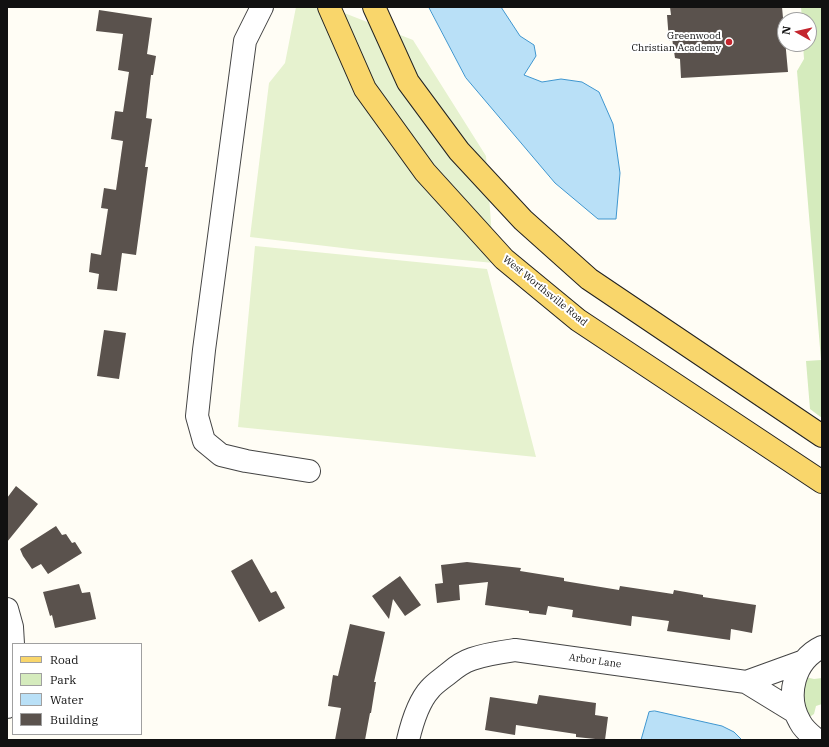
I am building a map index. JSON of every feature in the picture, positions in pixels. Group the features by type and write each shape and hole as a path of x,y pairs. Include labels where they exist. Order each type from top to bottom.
{"main road":[{"name":"West Worthsville Road","path":"330,7 365,89 425,172 504,259 578,320 822,482"},
{"path":"374,7 408,82 459,151 523,220 589,279 822,436"}],"street":[{"path":"262,7 245,41 204,350 197,416 204,441 221,455 246,461 309,471"},
{"path":"7,609 12,627 14,643"},
{"path":"817,740 808,734 800,724 795,712 792,694 795,676 804,660 822,647"},
{"name":"Arbor Lane","path":"408,740 413,719 424,697 429,690 448,674 458,666 472,659 515,650 746,682 795,712"},
{"name":"Arbor Lane","path":"746,682 804,660"},
{"path":"7,707 12,666"}],"green space":[{"path":"296,7 329,7 413,40 486,156 494,263 368,251 250,237 269,83 285,63"},
{"path":"801,7 822,7 822,418 810,409 806,361 821,360 797,71 804,59 804,52 817,52 817,12 801,12"},
{"path":"255,246 487,269 536,457 238,427"},
{"path":"805,677 814,679 822,678 822,704 816,706 814,714 806,717 800,692"}],"water":[{"path":"429,7 501,7 520,36 534,45 536,56 524,75 542,82 561,79 582,82 599,92 613,124 620,173 616,219 598,219 555,183 466,78"},
{"path":"655,711 722,726 734,732 742,740 641,740 649,712"}],"building":[{"name":"Greenwood Christian Academy","path":"670,7 782,7 782,12 777,12 777,52 786,52 788,72 681,78 680,59 675,58 672,38 669,41 667,15 671,15"},
{"path":"99,10 152,18 147,54 156,56 153,75 151,75 146,118 152,119 145,167 148,167 136,255 122,253 117,291 97,289 99,274 89,272 91,253 101,255 108,209 101,208 104,188 116,190 123,141 111,139 115,111 123,112 129,72 118,70 123,34 96,31"},
{"path":"104,330 126,333 119,379 97,376"},
{"path":"16,486 38,504 7,542 7,498"},
{"path":"56,526 62,535 66,534 72,543 75,542 82,553 48,574 41,564 32,569 20,549"},
{"path":"252,559 271,593 276,591 285,608 259,622 231,571"},
{"path":"467,562 521,568 520,571 564,578 564,581 619,590 620,586 673,594 674,590 703,595 703,597 756,605 752,633 731,629 730,640 667,631 669,621 632,616 631,626 572,617 573,610 548,606 546,615 485,605 488,582 459,585 460,600 437,603 435,584 443,583 441,565"},
{"path":"400,576 421,605 405,616 393,599 389,619 372,596"},
{"path":"79,584 82,593 90,592 96,619 55,628 52,615 50,616 43,592"},
{"path":"350,624 385,632 374,682 376,682 365,740 335,740 341,708 328,706 333,675 338,676"},
{"path":"539,695 596,703 595,715 608,717 605,740 576,737 576,734 516,725 515,735 485,730 490,697 537,704"}],"place":[{"name":"Greenwood Christian Academy","path":"729,42"}]}
